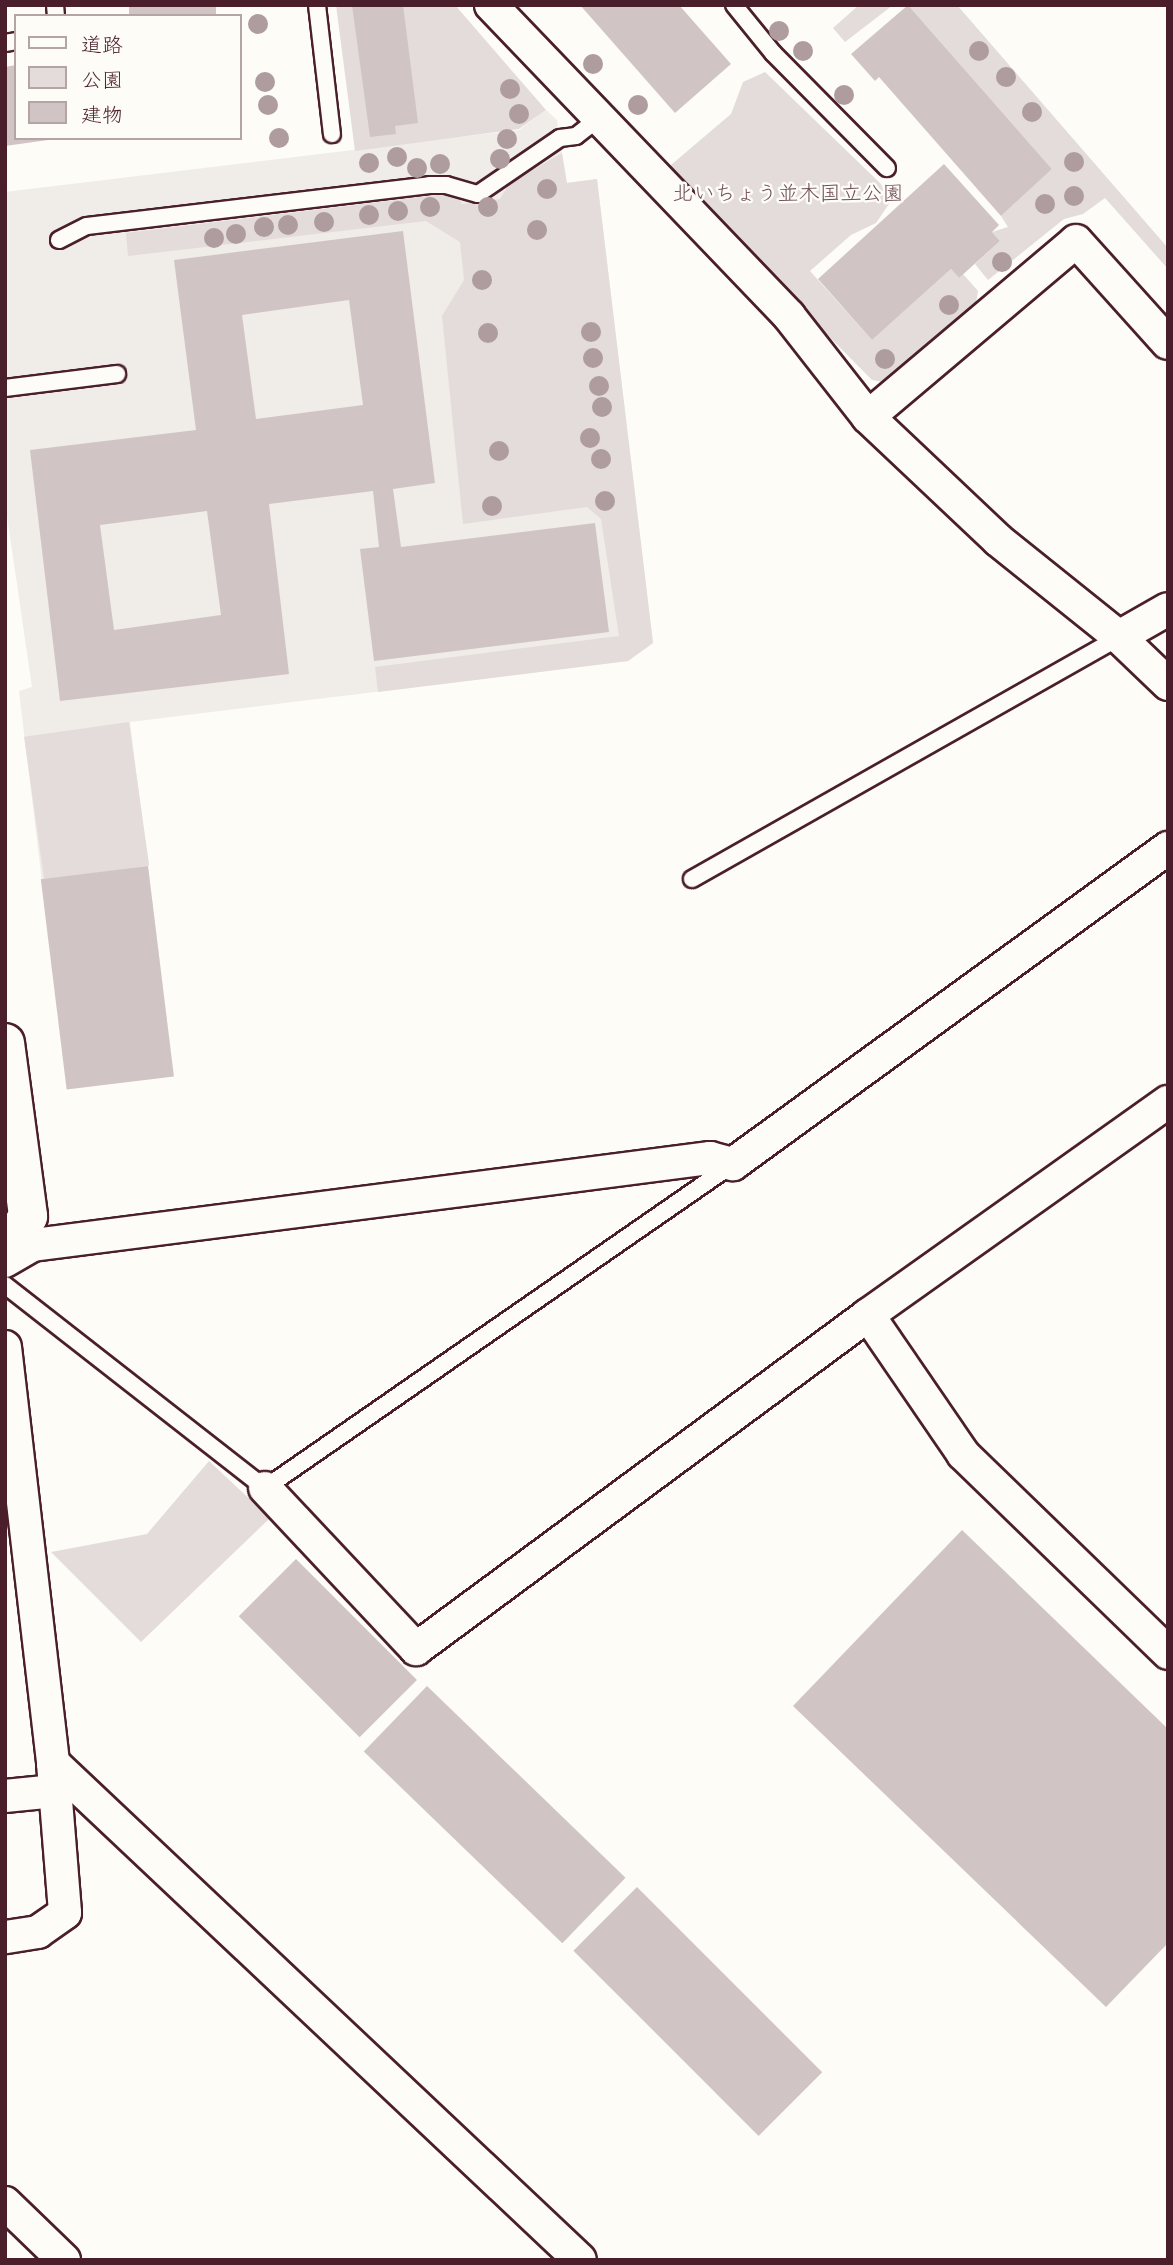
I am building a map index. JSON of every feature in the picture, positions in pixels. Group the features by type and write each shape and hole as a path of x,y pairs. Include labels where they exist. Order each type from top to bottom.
{"main road":[{"path":"5,1043 28,1216 5,1253"}],"street":[{"path":"491,5 789,316 867,417 998,540 1119,637 1168,684"},
{"path":"867,417 1076,241 1168,343"},
{"path":"1119,637 1168,608"},
{"path":"5,1261 33,1245 710,1158 733,1164 1168,848"},
{"path":"265,1488 416,1649 868,1315 1168,1102"},
{"path":"868,1315 963,1454 1168,1653"},
{"path":"5,1346 54,1777 65,1913 38,1932 5,1937"},
{"path":"5,1796 54,1777"},
{"path":"54,1777 580,2260"},
{"path":"5,2203 64,2260"}],"lane":[{"path":"317,5 332,134"},
{"path":"734,5 774,53 887,168"},
{"path":"60,240 87,226 430,185 446,185 478,194 560,138 576,136 599,118"},
{"path":"5,388 117,374"},
{"path":"692,879 1119,637"},
{"path":"5,1285 265,1488 733,1164"}],"shaded area":[{"path":"546,110 557,120 566,183 597,179 653,643 628,661 130,722 174,1076 67,1089 19,691 32,687 5,502 5,192 519,130"}],"green space":[{"path":"336,5 455,5 546,110 519,129 355,151"},
{"path":"859,5 893,5 845,42 833,28"},
{"path":"908,5 957,5 1168,248 1168,269 1105,198 1083,214 1064,219 988,280 975,264 1000,241 992,232 1008,227 1001,216 1052,169"},
{"name":"北いちょう並木国立公園","path":"765,72 881,184 889,204 876,223 851,235 810,271 872,340 951,269 959,278 963,274 978,291 976,303 883,382 872,380 665,170 731,114 743,82"},
{"path":"562,153 567,183 597,179 653,643 628,661 378,692 375,667 619,636 601,519 587,507 463,524 442,316 464,280 460,242 426,221 128,256 126,233 438,195 458,196 462,204 500,199 510,183"},
{"path":"129,722 149,866 44,880 24,737"},
{"path":"209,1461 270,1518 141,1642 51,1552 147,1534"}],"building":[{"path":"129,5 216,5 216,14 129,14"},
{"path":"352,5 403,5 418,123 395,126 396,134 370,137"},
{"path":"580,5 679,5 731,64 675,113"},
{"path":"908,5 1052,169 1001,216 879,77 875,81 851,54"},
{"path":"14,65 14,140 48,140 5,146 5,67"},
{"path":"944,164 999,225 992,232 1000,241 959,278 951,269 872,340 818,279"},
{"path":"403,231 435,483 393,489 401,547 595,523 609,632 374,661 360,549 379,547 373,491 269,504 289,674 60,701 30,450 196,430 174,260","holes":["349,300 363,405 256,419 242,315","207,511 221,615 114,630 100,525"]},
{"path":"148,866 174,1076 67,1090 41,879"},
{"path":"962,1530 1168,1729 1168,1943 1106,2007 793,1706"},
{"path":"296,1559 417,1680 360,1737 239,1616"},
{"path":"427,1686 626,1878 562,1943 364,1751"},
{"path":"637,1887 822,2072 759,2136 573,1951"}]}
